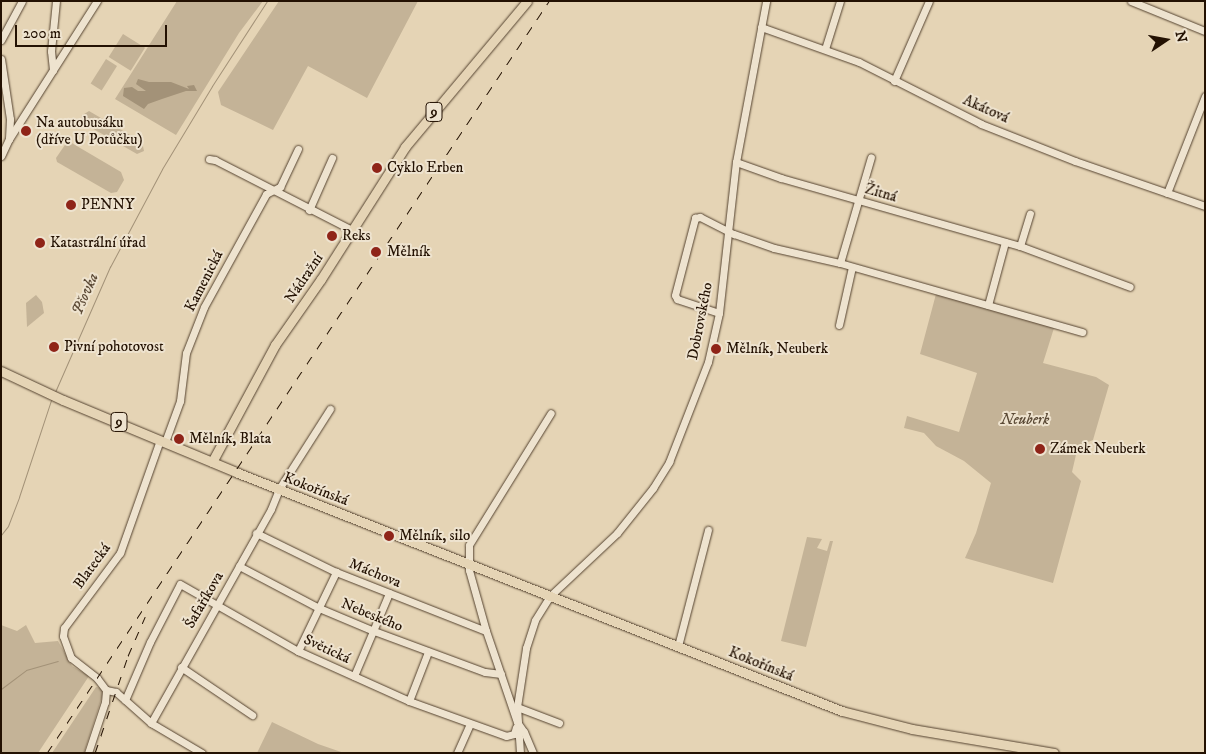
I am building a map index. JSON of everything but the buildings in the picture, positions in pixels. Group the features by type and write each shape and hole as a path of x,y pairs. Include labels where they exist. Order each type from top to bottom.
{"main road":[{"name":"Nádražní","path":"212,462 275,345 405,147 527,1"},
{"name":"Kokořínská","path":"1,371 61,399 212,462 859,717 1054,753"}],"street":[{"path":"1,40 22,1"},
{"path":"53,70 52,51 56,1"},
{"path":"1,156 9,139 97,1"},
{"name":"Dobrovského","path":"517,722 517,707 526,648 535,620 550,596 617,533 654,488 669,462 708,362 718,313 736,162 766,1"},
{"path":"825,49 840,1"},
{"path":"894,81 929,1"},
{"path":"1131,1 1205,31"},
{"name":"Akátová","path":"761,27 859,62 981,124 1074,161 1205,206"},
{"path":"1,59 10,119 9,139"},
{"path":"1167,193 1205,96"},
{"path":"1,134 9,139"},
{"name":"Kamenická","path":"160,440 180,401 186,353 204,307 266,194 280,187 298,149"},
{"path":"840,262 871,157"},
{"path":"309,210 332,158"},
{"path":"209,159 352,230"},
{"name":"Žitná","path":"736,162 781,178 858,201 1020,246 1130,287"},
{"path":"1020,246 1030,213"},
{"path":"718,313 677,299 674,292 694,218 700,217 774,248 840,262 1082,332"},
{"path":"988,305 1005,242"},
{"path":"839,325 852,266"},
{"name":"Šafaříkova","path":"151,723 271,509 279,489 330,408"},
{"path":"520,753 517,722 486,631 468,563 469,545 551,413"},
{"name":"Blatecká","path":"160,440 120,553 64,628 63,636 71,658 94,676 106,690 113,690 151,723 202,753"},
{"path":"678,646 708,530"},
{"name":"Máchova","path":"256,534 336,572 486,631"},
{"name":"Nebeského","path":"238,566 319,608 374,631 492,675 500,674"},
{"path":"298,651 336,572"},
{"name":"Světická","path":"126,700 150,642 180,584 298,651 409,701 508,736 515,732 517,722"},
{"path":"354,676 389,594"},
{"path":"409,701 428,652"},
{"path":"181,667 252,715"},
{"path":"88,753 105,702 106,690"},
{"path":"517,707 559,723"},
{"path":"517,722 524,732 533,753"},
{"path":"457,753 470,724"}],"green space":[{"path":"177,1 263,1 239,33 176,135 115,99"},
{"path":"279,1 418,1 367,98 308,66 273,130 221,105 218,92"},
{"path":"123,34 145,48 131,71 109,57"},
{"path":"106,59 117,66 102,90 91,84"},
{"path":"89,111 142,142 144,151 137,154 83,123 81,116"},
{"path":"67,142 121,172 124,180 117,192 111,193 57,162 56,158"},
{"name":"Neuberk","path":"936,294 1054,328 1043,363 1096,377 1109,385 1093,440 1078,446 1072,472 1081,481 1053,583 965,558 976,533 991,483 964,461 936,446 924,433 904,428 907,416 959,432 977,373 920,354"},
{"path":"36,295 42,302 44,313 27,327 26,303"},
{"path":"807,537 822,539 817,548 827,551 830,541 833,541 806,647 781,641"},
{"path":"1,625 17,631 26,625 35,643 58,641 72,666 89,676 38,753 1,753"},
{"path":"96,687 101,688 103,694 84,753 52,753"},
{"path":"272,722 318,744 344,753 257,753"}],"shaded area":[{"path":"138,79 149,82 171,82 189,89 187,86 194,85 197,91 186,91 162,99 148,104 144,109 123,96 124,88 132,87 138,91 146,91 136,84"}],"waterway":[{"name":"Pšovka","path":"55,392 110,267 162,169 212,86 267,1"},
{"name":"Pšovka","path":"1,535 8,526 19,497 51,400"},
{"path":"1,689 26,670 58,661"}],"railway":[{"path":"47,753 549,1"},
{"path":"95,753 128,656 145,617"}],"place":[{"name":"Na autobusáku (dříve U Potůčku)","path":"26,131"},
{"name":"Cyklo Erben","path":"377,168"},
{"name":"PENNY","path":"71,205"},
{"name":"Reks","path":"332,236"},
{"name":"Katastrální úřad","path":"40,243"},
{"name":"Mělník","path":"376,252"},
{"name":"Pivní pohotovost","path":"54,347"},
{"name":"Mělník, Neuberk","path":"716,349"},
{"name":"Mělník, Blata","path":"179,439"},
{"name":"Zámek Neuberk","path":"1040,449"},
{"name":"Mělník, silo","path":"389,536"}]}
